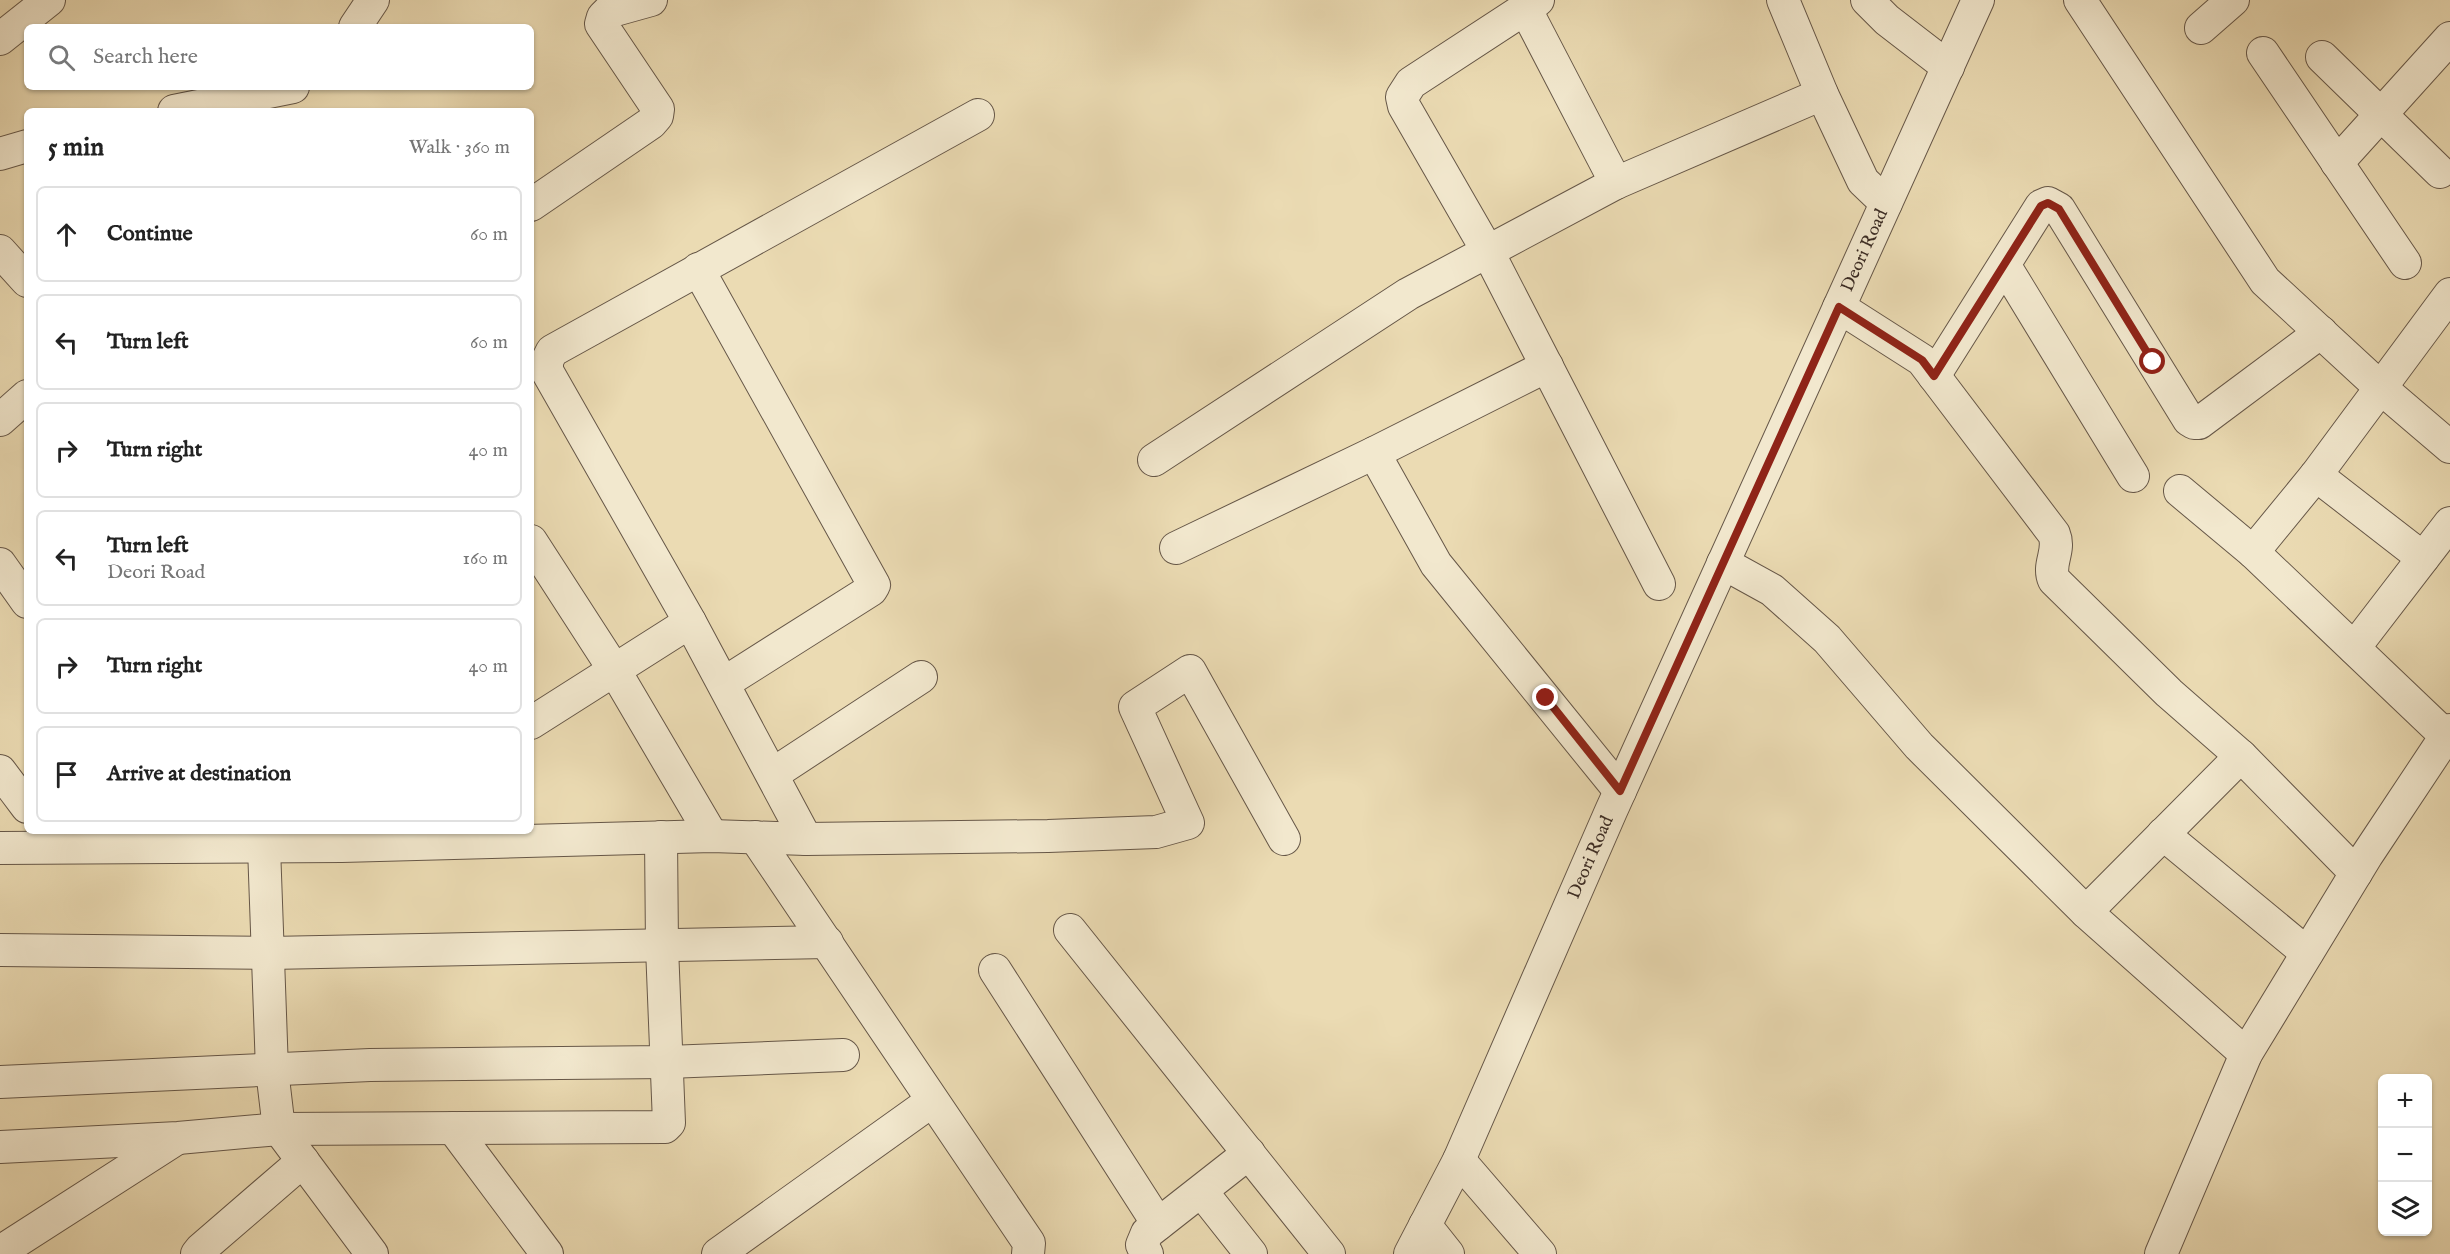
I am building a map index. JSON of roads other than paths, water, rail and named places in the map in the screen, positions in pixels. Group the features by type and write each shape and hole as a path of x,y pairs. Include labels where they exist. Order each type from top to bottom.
{"street":[{"path":"0,39 49,0"},
{"path":"534,203 651,123 657,116 658,109 601,24 603,16 608,12 651,0"},
{"path":"1783,0 1822,94 1863,181 1886,203"},
{"path":"1867,0 1887,20 1948,67"},
{"name":"Deori Road","path":"1410,1254 1459,1160 1620,791 1978,0"},
{"path":"2080,0 2265,281 2450,447"},
{"path":"2201,28 2233,0"},
{"path":"1616,183 1532,4 1411,83 1402,97 1404,106 1488,252 1659,584"},
{"path":"2337,163 2450,38"},
{"path":"2263,53 2405,263"},
{"path":"2322,57 2440,172"},
{"path":"189,108 278,90"},
{"path":"1154,460 1408,294 1616,183 1822,94"},
{"path":"806,839 690,621 547,371 547,362 552,351 978,115"},
{"path":"0,154 24,147"},
{"path":"1934,376 2041,206 2048,203 2054,204 2059,209 2188,420 2194,423 2199,423 2320,332"},
{"path":"0,251 24,278"},
{"path":"2005,266 2133,476"},
{"path":"698,269 874,585 871,590 724,683"},
{"path":"2253,552 2316,475 2450,294"},
{"path":"1839,307 1922,360 2054,534 2057,552 2050,570 2054,580 2169,693 2241,756 2356,873"},
{"path":"1176,549 1547,366"},
{"path":"1374,453 1436,564 1620,791"},
{"path":"2316,475 2423,558"},
{"path":"2161,1254 2246,1054 2356,873 2448,733 2253,552 2180,491"},
{"path":"2354,648 2450,523"},
{"path":"534,553 539,573 615,671 712,836"},
{"path":"1724,563 1772,590 1827,639 1919,746 2086,912 2246,1054"},
{"path":"0,564 24,598"},
{"path":"534,721 690,621"},
{"path":"0,848 51,839 182,839 264,847 341,836 712,836 806,839 1048,836 1156,832 1188,823 1135,707 1190,671 1284,839"},
{"path":"773,774 921,677"},
{"path":"2086,912 2241,756"},
{"path":"0,771 24,803"},
{"path":"2163,834 2307,953"},
{"path":"0,1147 178,1138 279,1129 665,1127 669,1123 662,946 661,837"},
{"path":"755,837 1029,1243 1028,1254"},
{"path":"264,847 273,1070 279,1129 372,1254"},
{"path":"1070,930 1329,1254"},
{"path":"0,950 270,953 827,942"},
{"path":"996,970 1158,1224"},
{"path":"0,1082 370,1065 668,1062 843,1055"},
{"path":"718,1254 932,1101"},
{"path":"453,1128 547,1254"},
{"path":"0,1252 178,1138"},
{"path":"1147,1254 1143,1250 1143,1240 1147,1233 1250,1153"},
{"path":"1459,1160 1540,1254"},
{"path":"197,1254 303,1161"},
{"path":"1202,1192 1251,1254"},
{"path":"1425,1225 1448,1254"}]}
